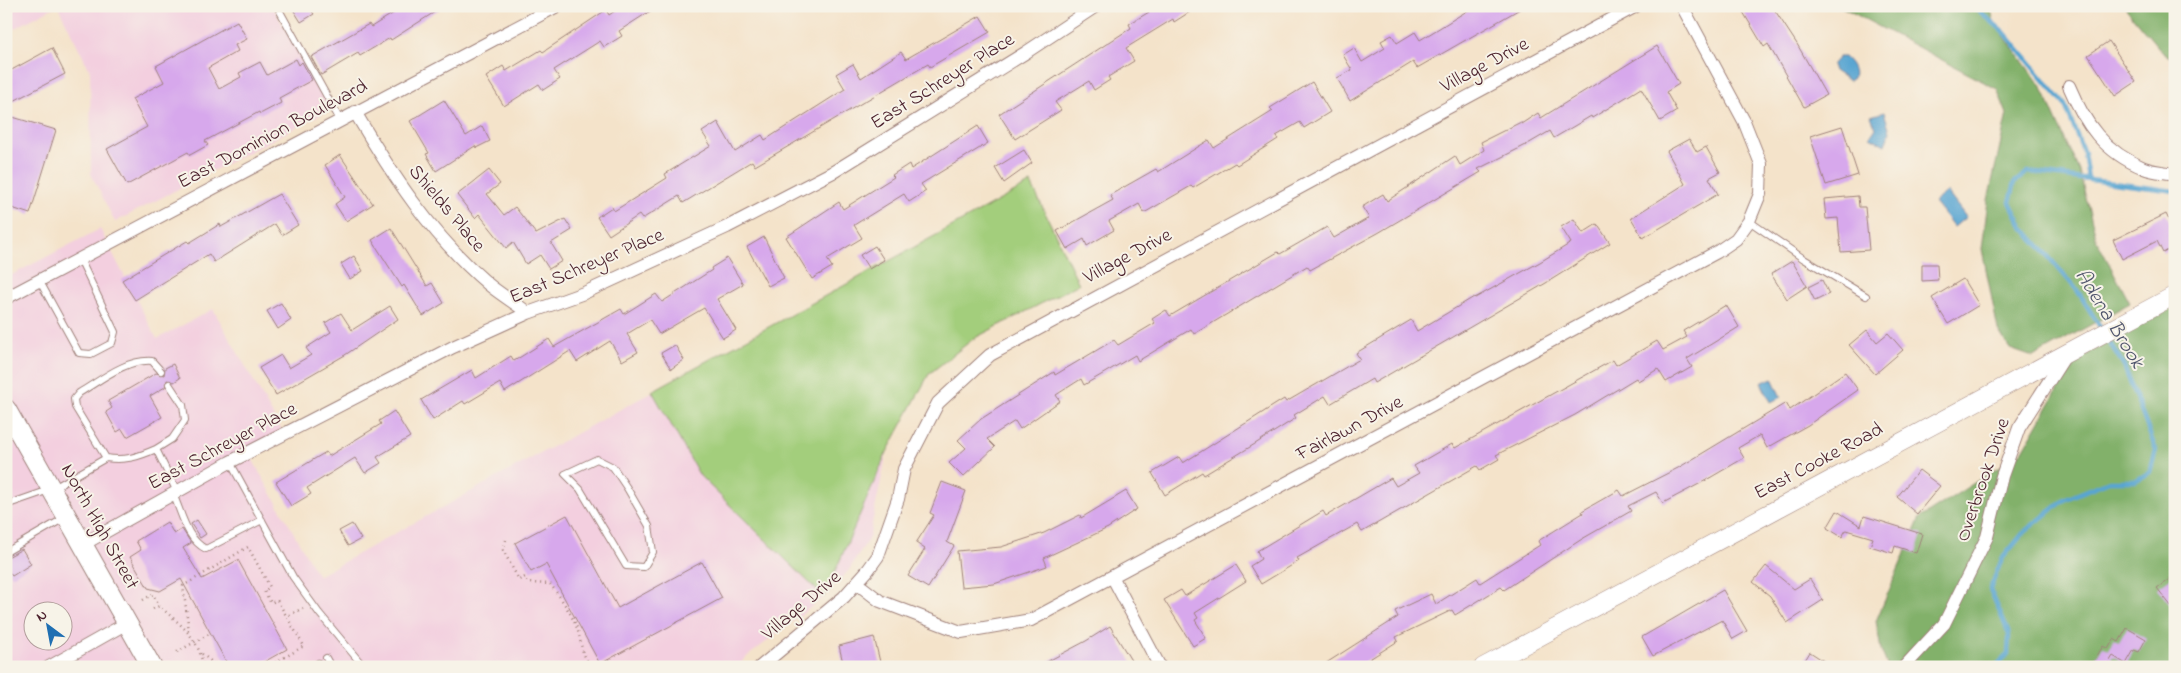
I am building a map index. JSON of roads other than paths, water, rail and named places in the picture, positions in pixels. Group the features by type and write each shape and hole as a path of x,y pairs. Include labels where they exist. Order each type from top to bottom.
{"main road":[{"name":"East Cooke Road","path":"1483,667 2175,295"},
{"name":"North High Street","path":"6,409 152,667"}],"street":[{"name":"East Dominion Boulevard","path":"6,298 557,6"},
{"name":"East Schreyer Place","path":"82,545 230,462 453,347 528,313 584,293 727,227 835,171 1025,54 1096,6"},
{"name":"Village Drive","path":"760,667 858,584 878,556 898,498 904,469 938,403 990,355 1636,6"},
{"name":"Fairlawn Drive","path":"858,584 880,601 961,632 1032,620 1701,262 1736,239 1749,221 1760,194 1761,164 1744,120 1682,6"},
{"path":"2069,86 2080,114 2096,136 2121,156 2145,169 2175,174"},
{"name":"Shields Place","path":"355,112 388,168 439,235 488,284 528,313"},
{"name":"Overbrook Drive","path":"1904,667 1944,624 1987,537 2002,476 2019,428 2066,354"},
{"path":"1113,578 1160,667"},
{"path":"49,667 127,623"}],"lane":[{"path":"277,6 340,120"},
{"path":"1749,221 1774,240 1866,296"},
{"path":"39,280 79,354 91,354 112,343 115,332 80,258"},
{"path":"106,458 75,407 74,399 79,393 130,363 152,360 161,371"},
{"path":"6,505 52,489 106,458 119,460 136,458 172,439 185,420 183,405 169,384"},
{"path":"156,449 175,493 185,525 197,544 206,549 262,520"},
{"path":"597,459 614,467 649,526 653,552 644,567 626,566 580,489 565,474 597,459"},
{"path":"230,462 293,577 364,667"},
{"path":"6,552 67,516"},
{"path":"326,658 331,667"}],"water":[{"path":"1839,57 1844,57 1853,69 1853,78 1849,81 1834,71 1832,65"},
{"path":"1884,112 1890,131 1885,145 1870,137 1876,128 1871,116"},
{"path":"1947,192 1966,217 1954,227 1934,202"},
{"path":"1772,378 1781,397 1771,402 1761,383"}],"waterway":[{"path":"1973,6 2004,32 2065,105 2084,153 2088,179"},
{"name":"Adena Brook","path":"2102,330 2077,290 2022,226 2010,202 2015,182 2028,172 2175,191"},
{"name":"Adena Brook","path":"1995,667 2008,654 2009,634 1990,589 2002,559 2025,531 2066,499 2109,481 2135,481 2150,472 2156,450 2123,364 2106,337"}]}
